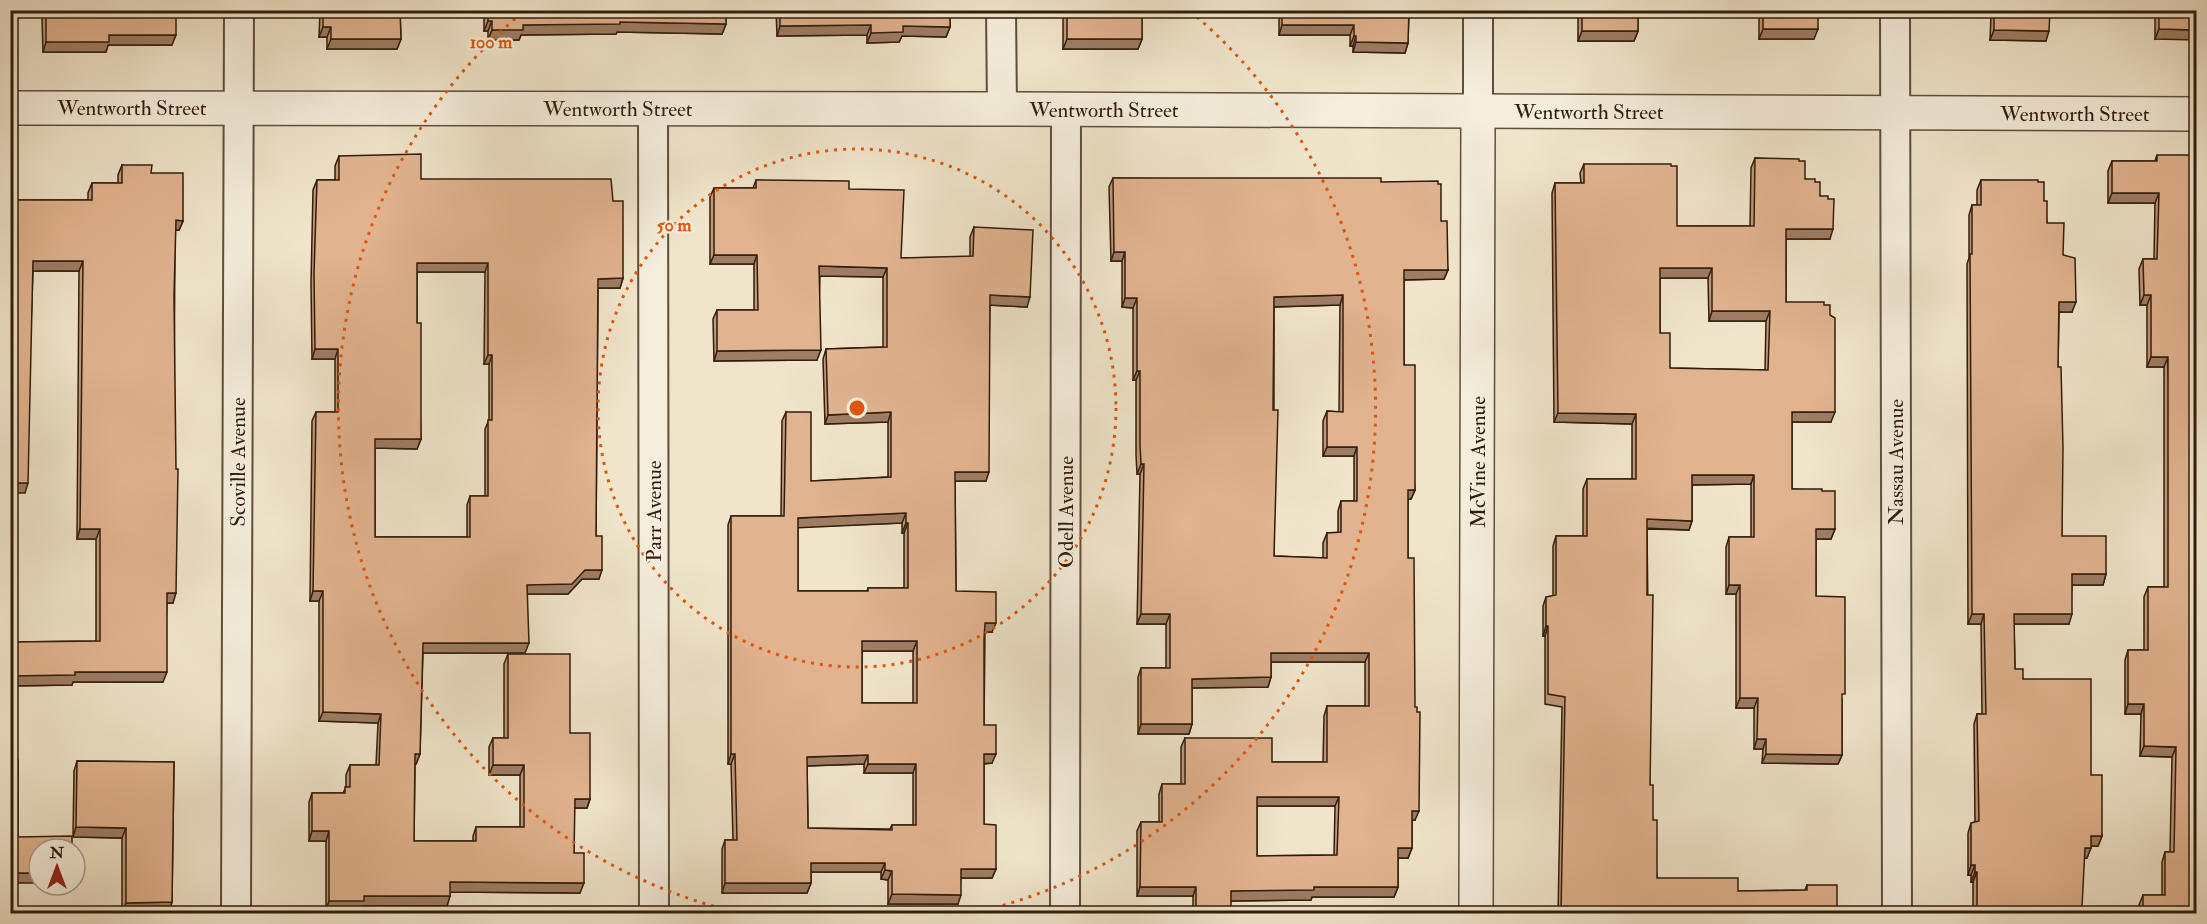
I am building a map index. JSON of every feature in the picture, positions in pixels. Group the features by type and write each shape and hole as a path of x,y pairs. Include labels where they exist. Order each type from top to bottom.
{"street":[{"name":"Scoville Avenue","path":"236,914 239,10"},
{"path":"1001,10 1002,109"},
{"name":"McVine Avenue","path":"1476,914 1478,10"},
{"name":"Nassau Avenue","path":"1895,10 1897,914"},
{"name":"Wentworth Street","path":"10,108 2196,114"},
{"name":"Parr Avenue","path":"652,108 654,914"},
{"name":"Odell Avenue","path":"1065,914 1066,110"}],"building":[{"path":"46,10 176,10 176,35 109,35 109,42 46,42"},
{"path":"323,10 400,10 401,39 331,39 331,27 323,27"},
{"path":"488,10 726,10 726,24 620,22 620,24 523,25 523,30 492,30 492,21 488,21"},
{"path":"780,10 950,10 950,27 903,26 903,32 871,33 871,25 780,26"},
{"path":"1067,10 1142,10 1142,39 1067,39"},
{"path":"1282,10 1409,10 1408,43 1356,42 1354,25 1282,25"},
{"path":"1582,10 1638,10 1638,31 1582,31"},
{"path":"1763,10 1818,10 1818,29 1763,29"},
{"path":"1994,10 2050,10 2049,31 1994,30"},
{"path":"2159,10 2196,10 2196,30 2159,29"},
{"path":"421,154 421,179 611,179 613,201 623,201 623,278 598,279 596,536 602,536 602,570 585,570 572,584 527,585 529,643 423,643 420,754 415,754 414,841 476,841 476,827 524,827 524,765 493,765 493,738 508,738 508,654 570,654 570,733 590,733 590,799 575,799 574,853 584,853 584,883 450,882 450,896 364,896 364,901 329,901 329,831 312,831 312,793 345,793 345,787 350,787 350,765 379,765 381,714 323,712 323,591 313,591 316,412 338,412 338,349 315,349 314,273 317,180 339,180 339,156","holes":["417,263 488,263 488,355 492,355 492,420 488,420 488,496 470,496 470,537 375,537 375,439 421,439 421,323 417,323"]},
{"path":"2157,155 2196,155 2196,914 2143,914 2143,895 2165,895 2165,852 2174,852 2176,747 2144,746 2144,704 2128,704 2128,650 2148,650 2148,587 2168,587 2168,357 2151,357 2151,295 2144,295 2143,259 2157,259 2159,193 2112,193 2112,161 2157,161"},
{"path":"1755,158 1805,161 1805,179 1815,179 1815,182 1820,182 1820,196 1834,199 1833,229 1786,229 1786,302 1824,302 1824,305 1830,305 1830,315 1835,318 1835,412 1792,412 1792,489 1835,491 1835,529 1816,529 1816,596 1845,597 1845,694 1842,694 1842,755 1766,754 1766,739 1757,739 1758,698 1740,698 1740,585 1729,585 1729,537 1754,537 1754,475 1692,475 1692,521 1647,519 1647,595 1653,595 1650,785 1653,785 1653,820 1657,820 1657,878 1738,878 1738,891 1807,890 1807,885 1837,885 1837,914 1561,914 1565,697 1548,694 1546,597 1556,595 1556,536 1587,536 1587,479 1636,479 1636,414 1558,413 1555,183 1584,183 1584,164 1671,164 1671,166 1677,166 1677,226 1754,226","holes":["1660,268 1712,268 1712,311 1770,311 1768,370 1670,368 1670,333 1660,333"]},
{"path":"122,165 152,165 151,173 183,173 183,221 176,220 174,296 176,469 178,469 176,593 167,593 167,672 75,672 75,675 10,676 10,642 100,641 100,529 80,529 83,261 33,261 28,483 13,483 10,497 10,200 92,200 92,183 122,183"},
{"path":"1113,178 1381,178 1381,182 1438,181 1438,184 1441,184 1441,221 1447,221 1448,270 1404,270 1404,365 1415,365 1415,490 1408,490 1408,558 1414,558 1415,707 1417,707 1417,712 1420,712 1419,811 1412,811 1412,848 1398,848 1398,887 1314,887 1314,890 1231,891 1231,907 1196,907 1196,887 1140,887 1141,822 1162,822 1162,784 1185,784 1185,738 1272,738 1272,762 1327,762 1327,706 1369,706 1369,653 1271,653 1271,677 1192,679 1192,724 1141,724 1141,668 1170,668 1170,614 1141,614 1144,464 1141,464 1140,445 1137,298 1125,298 1125,252 1114,252","holes":["1343,295 1343,412 1327,411 1327,447 1357,447 1357,501 1341,501 1341,532 1327,533 1327,558 1274,556 1278,410 1273,410 1274,297","1257,797 1339,797 1337,855 1257,856"]},
{"path":"756,180 849,181 849,189 904,190 901,258 973,256 974,227 1033,230 1030,297 990,295 989,472 955,472 956,591 996,592 996,623 985,623 984,640 984,725 996,725 996,754 984,754 984,824 996,825 996,869 961,869 961,895 892,894 892,871 885,870 885,863 811,863 811,883 725,883 725,840 737,840 735,754 731,754 731,516 784,516 786,412 811,412 811,481 891,477 891,412 828,415 826,349 887,347 887,268 819,266 821,350 717,351 717,310 758,310 757,255 714,255 714,188 756,188","holes":["906,513 908,588 868,588 868,591 798,591 798,518","862,641 917,641 917,703 862,703","868,755 868,764 916,764 916,825 892,825 892,830 808,828 807,757"]},
{"path":"1981,180 2038,180 2038,182 2044,182 2047,223 2064,223 2063,255 2075,258 2076,302 2059,302 2058,367 2061,367 2063,448 2062,536 2106,536 2106,574 2072,574 2072,614 2014,614 2015,669 2023,669 2023,679 2091,679 2091,775 2102,775 2102,836 2091,836 2091,848 2085,848 2082,907 2070,907 2070,914 1977,914 1977,872 1975,872 1975,865 1971,865 1971,823 1979,821 1977,714 1986,714 1984,614 1972,614 1970,254 1972,254 1972,205 1981,205"},
{"path":"10,760 18,760 18,837 72,836 72,837 27,837 27,873 10,873"},
{"path":"77,761 174,762 172,902 126,903 126,828 76,827"}]}
